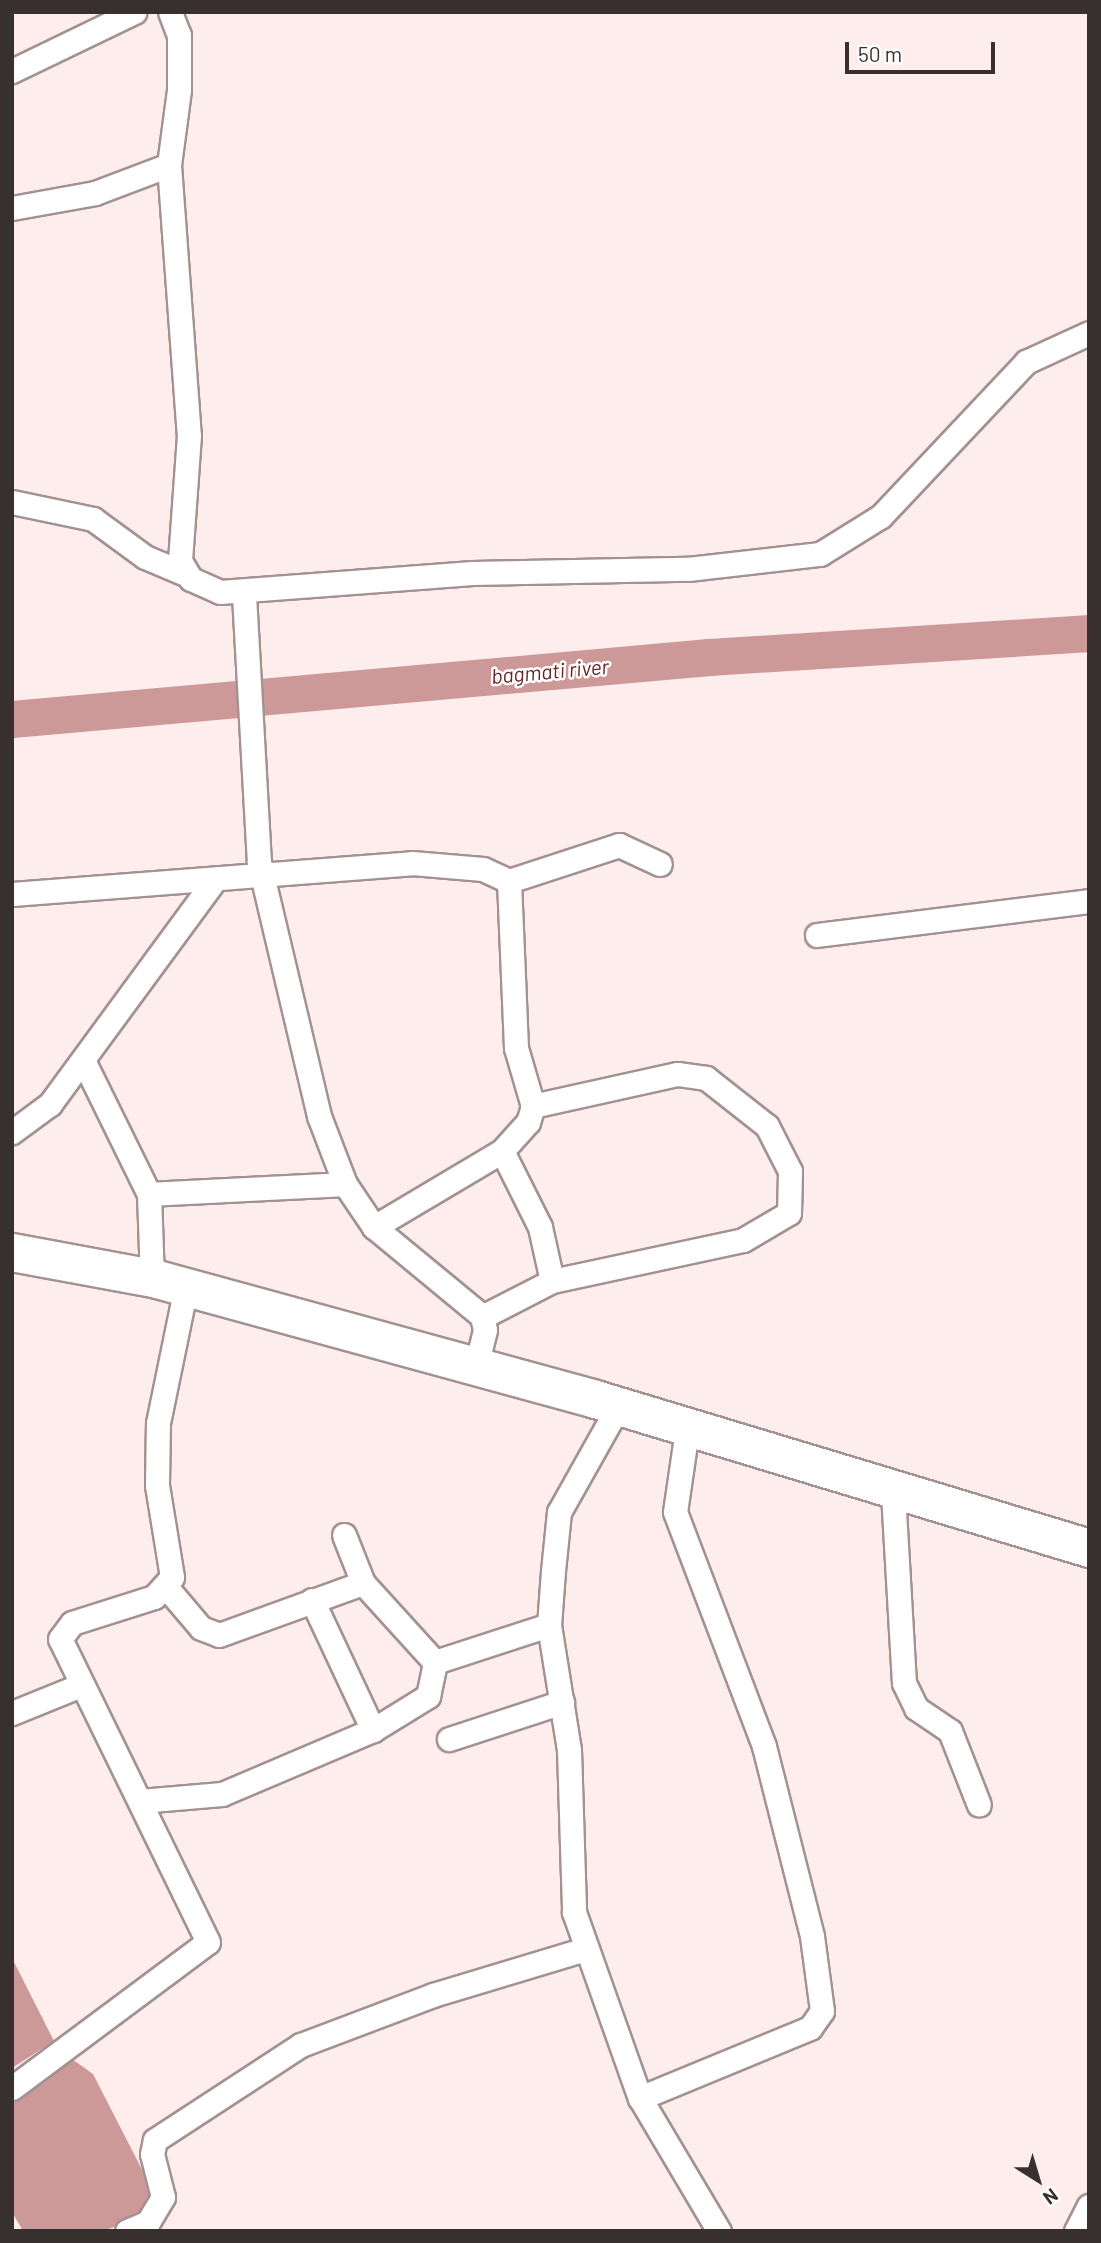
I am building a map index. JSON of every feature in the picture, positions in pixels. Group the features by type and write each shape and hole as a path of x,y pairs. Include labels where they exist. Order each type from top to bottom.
{"main road":[{"path":"12,1252 169,1283 476,1367 618,1407 893,1493 1089,1548"}],"street":[{"path":"12,71 134,12"},
{"path":"170,12 179,35 179,76 169,165 189,435 183,573"},
{"path":"12,208 95,193 169,165"},
{"path":"12,502 93,519 145,557 220,592 244,595 472,573 776,563 820,554 881,516 1027,362 1089,333"},
{"path":"244,595 261,869 300,1050 345,1184 374,1227 482,1317 485,1330 476,1367"},
{"path":"12,894 215,879 261,869 412,863 483,869 509,881 619,845 660,864"},
{"path":"12,1132 50,1104 84,1062 215,879"},
{"path":"374,1227 520,1138 533,1106 516,1048 509,881"},
{"path":"817,935 1089,901"},
{"path":"12,2088 208,1942 62,1649 64,1630 167,1588 172,1577 157,1485 158,1423 169,1283 149,1194 84,1062"},
{"path":"482,1317 552,1281 743,1240 789,1213 793,1195 790,1171 767,1126 706,1079 677,1074 533,1106"},
{"path":"502,1151 540,1227 552,1281"},
{"path":"149,1194 345,1184"},
{"path":"618,1407 559,1512 549,1625 569,1751 570,1874 584,1949 640,2098 719,2231"},
{"path":"640,2098 810,2028 822,2011 812,1936 764,1746 675,1512 687,1430"},
{"path":"893,1493 904,1683 916,1708 950,1731 979,1805"},
{"path":"344,1535 363,1583 435,1662"},
{"path":"167,1588 209,1635 363,1583"},
{"path":"312,1600 373,1730"},
{"path":"435,1662 549,1625"},
{"path":"140,1801 222,1794 373,1730 428,1696 435,1662"},
{"path":"12,1713 80,1685"},
{"path":"449,1739 562,1702"},
{"path":"127,2231 148,2222 161,2204 152,2154 155,2140 301,2045 433,1995 584,1949"},
{"path":"1076,2231 1089,2206"}],"shaded area":[{"path":"12,1958 54,2041 12,2068"},
{"path":"72,2059 93,2074 153,2191 141,2218 102,2231 23,2231 12,2212 12,2103"}],"waterway":[{"name":"bagmati river","path":"12,719 709,657 1089,633"}]}
